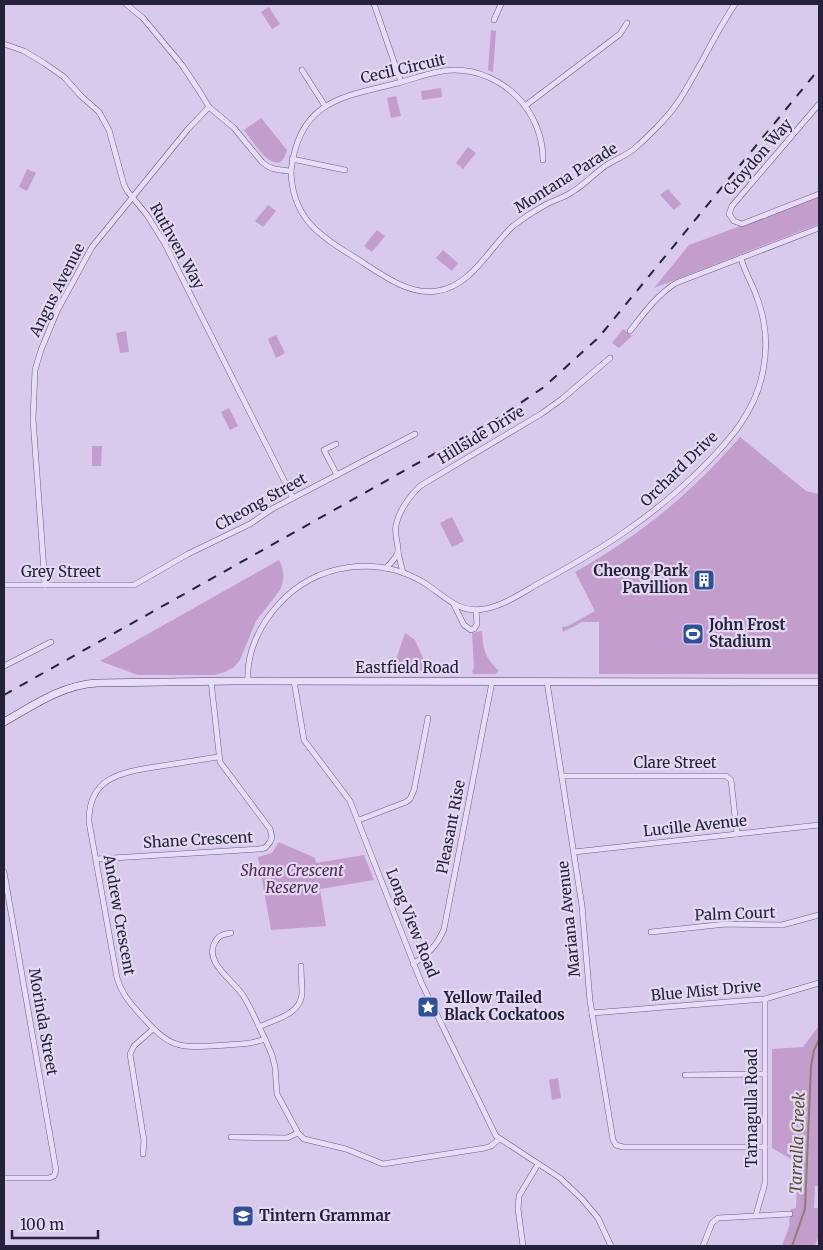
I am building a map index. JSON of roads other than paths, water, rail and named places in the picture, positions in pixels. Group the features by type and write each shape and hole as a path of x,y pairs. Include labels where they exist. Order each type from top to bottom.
{"main road":[{"path":"808,682 819,678"},
{"name":"Eastfield Road","path":"4,722 64,689 84,684 211,681 808,682"},
{"path":"808,682 819,683"}],"street":[{"path":"126,4 143,18 182,65 209,107 234,128 267,166 278,170 291,171"},
{"path":"374,4 401,82"},
{"path":"494,20 501,4"},
{"name":"Montana Parade","path":"291,171 292,184 297,201 314,230 326,240 391,280 406,287 438,291 459,283 472,273 514,226 544,205 572,192 605,166 636,147 677,103 735,4"},
{"path":"525,106 620,34 628,23"},
{"name":"Ruthven Way","path":"4,44 24,51 64,77 98,112 109,130 124,185 147,215 165,244 293,498"},
{"path":"302,70 325,106"},
{"name":"Cecil Circuit","path":"291,171 295,146 304,128 325,106 340,98 444,70 475,72 487,76 516,95 538,128 542,142 543,160"},
{"name":"Croydon Way","path":"819,104 732,206 730,214 731,218 737,223 742,224 819,194"},
{"name":"Angus Avenue","path":"45,585 33,419 35,370 41,350 57,312 92,247 209,107"},
{"path":"292,159 345,170"},
{"path":"630,331 665,290 676,283 819,228"},
{"name":"Orchard Drive","path":"476,610 491,608 507,600 594,552 636,525 682,487 715,455 740,425 755,400 763,370 766,347 762,314 741,258"},
{"name":"Hillside Drive","path":"403,573 395,538 398,520 408,500 420,486 541,414 562,399 610,358"},
{"name":"Cheong Street","path":"118,585 134,584 188,554 250,524 293,498 415,434"},
{"path":"336,444 324,450 337,475"},
{"path":"386,568 398,552"},
{"path":"248,681 249,663 257,637 270,615 289,593 308,580 328,572 358,566 386,568 403,573 426,584 454,605 467,610 476,610 478,624 474,629 471,630 464,625 454,605"},
{"name":"Grey Street","path":"4,585 118,585"},
{"path":"4,666 51,642"},
{"name":"Shane Crescent","path":"96,859 259,849 268,846 272,836 270,829 218,757 211,681"},
{"name":"Long View Road","path":"294,681 304,740 350,801 359,820 413,964 496,1136 560,1178 582,1198 598,1218 611,1246"},
{"name":"Pleasant Rise","path":"413,964 428,955 435,947 444,929 492,682"},
{"name":"Mariana Avenue","path":"547,682 582,906 592,1013 612,1137 616,1145 623,1147 765,1147"},
{"path":"359,820 400,805 410,799 414,790 428,718"},
{"name":"Andrew Crescent","path":"218,757 124,772 110,778 103,784 93,799 89,814 96,859 118,985 125,997 153,1029 165,1040 185,1047 255,1043 265,1039"},
{"name":"Clare Street","path":"562,776 726,776 731,780 737,834"},
{"name":"Lucille Avenue","path":"574,852 819,825"},
{"name":"Morinda Street","path":"4,872 56,1168 54,1176 46,1178 4,1178"},
{"name":"Palm Court","path":"651,932 726,924 782,924 819,915"},
{"path":"231,933 222,934 214,944 212,955 214,961 243,996 259,1027 272,1055 277,1094 298,1134 304,1139 346,1149 383,1164 486,1148 500,1139"},
{"path":"259,1027 292,1012 296,1008 302,996 301,966"},
{"name":"Blue Mist Drive","path":"592,1013 765,999 819,983"},
{"name":"Tarnagulla Road","path":"756,1215 765,1183 765,999"},
{"path":"143,1154 144,1141 130,1054 134,1046 153,1029"},
{"path":"686,1075 765,1074"},
{"path":"231,1137 287,1138 298,1134"},
{"path":"524,1246 518,1205 519,1196 538,1164"},
{"path":"703,1246 712,1223 718,1218 790,1214"}],"waterway":[{"name":"Tarralla Creek","path":"792,1246 805,1209 811,1066 814,1050 819,1040"}],"railway":[{"path":"4,695 500,417 544,387 599,337 819,69"}],"place":[{"name":"Cheong Park Pavillion","path":"704,580"},
{"name":"John Frost Stadium","path":"693,634"},
{"name":"Yellow Tailed Black Cockatoos","path":"428,1007"},
{"name":"Tintern Grammar","path":"243,1216"}],"park label":[{"name":"Shane Crescent Reserve","path":"292,880"}]}
